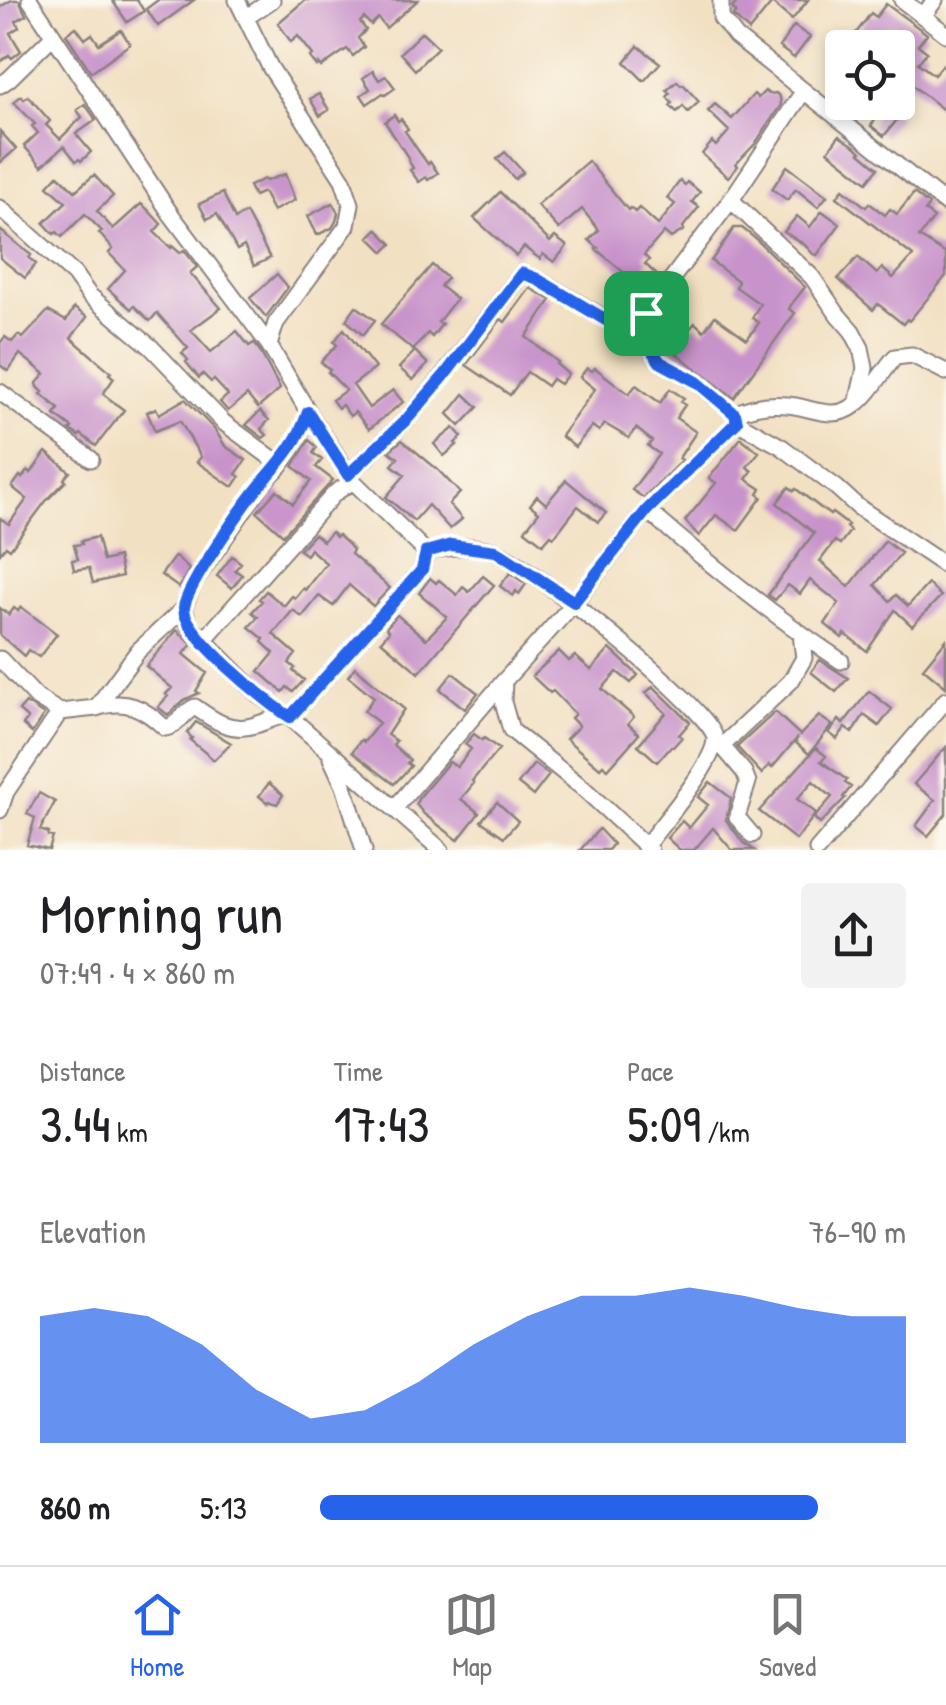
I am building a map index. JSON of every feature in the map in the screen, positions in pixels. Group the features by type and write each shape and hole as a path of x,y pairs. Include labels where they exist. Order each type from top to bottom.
{"street":[{"path":"30,0 170,212 269,346 351,478 426,552"},
{"path":"237,0 270,67 343,180 351,204 347,226 276,323 269,346"},
{"path":"246,17 272,0"},
{"path":"720,0 721,18 736,37 946,203"},
{"path":"902,0 946,34"},
{"path":"923,16 936,0"},
{"path":"0,85 53,36"},
{"path":"202,641 408,418 522,273 606,320 628,320 646,313 731,200 803,92"},
{"path":"731,200 812,277 852,331 862,348 865,368 858,404"},
{"path":"0,208 74,274 89,295 152,347 224,422 280,464"},
{"path":"646,313 648,338 660,362 697,382 736,418 946,566"},
{"path":"394,809 574,602 647,510 736,418 762,404 791,405 832,414 850,409 895,357 912,355 946,372"},
{"path":"0,392 91,458"},
{"path":"96,708 138,651 184,608 203,567 280,464 304,428 308,412"},
{"path":"647,510 723,576 841,661"},
{"path":"426,552 451,545 496,551 574,602 693,707 711,728 748,782 737,817 752,835"},
{"path":"0,660 38,698 60,712 127,703 165,728 195,707 218,724 255,726 270,718 288,716 422,570 426,552"},
{"path":"184,608 189,625 202,641 260,696 441,850"},
{"path":"504,681 503,702 512,730 648,848 708,763 718,742 791,681 804,658 801,634"},
{"path":"817,850 946,700"},
{"path":"0,810 6,792 60,712"},
{"path":"327,750 344,786 364,850"}],"building":[{"path":"19,0 26,15 16,21 19,27 10,33 21,51 0,62 0,7"},
{"path":"112,0 137,0 144,11 127,22"},
{"path":"158,0 194,0 158,26 146,9"},
{"path":"305,0 418,0 386,28 378,18 371,25 364,18 360,22 366,30 358,38 364,47 353,56 347,49 321,67 298,36 291,42 278,23"},
{"path":"739,0 808,0 792,20 772,3 749,31 733,16 736,12 732,8"},
{"path":"886,4 927,34 918,45 927,52 918,63 934,75 946,61 946,112 915,88 915,30 858,30 871,13 876,17"},
{"path":"794,26 810,37 794,58 779,47"},
{"path":"76,27 85,39 92,34 99,44 121,30 130,44 91,72 66,34"},
{"path":"422,32 438,47 415,70 400,53"},
{"path":"638,46 660,63 644,81 625,62"},
{"path":"373,71 379,80 386,76 395,88 367,104 361,95 370,89 363,78"},
{"path":"677,81 699,102 688,112 683,106 677,112 670,106 667,90"},
{"path":"765,91 776,93 781,105 728,177 702,154 729,131 708,111 715,104 732,119 754,94 758,98"},
{"path":"319,94 329,110 320,116 310,99"},
{"path":"28,96 60,139 82,117 77,110 85,104 96,120 76,134 91,152 76,161 64,146 42,166 24,146 38,133 32,126 35,124 14,102"},
{"path":"394,115 398,121 401,119 419,152 438,173 428,180 426,177 419,182 410,170 413,168 409,159 385,122"},
{"path":"875,120 897,120 884,136 871,126"},
{"path":"0,131 16,149 0,163"},
{"path":"839,136 878,168 867,182 828,151"},
{"path":"505,152 523,172 515,179 497,159"},
{"path":"588,161 628,210 635,212 639,208 658,225 675,204 667,198 680,181 700,192 692,202 699,207 684,230 671,238 664,232 644,255 649,260 645,264 659,277 639,304 634,305 623,296 635,282 589,240 599,230 582,209 559,229 537,205"},
{"path":"787,166 827,196 818,207 796,189 787,200 772,189"},
{"path":"285,174 295,200 273,211 263,192 254,196 249,186"},
{"path":"58,175 75,191 94,175 113,196 97,211 113,229 141,204 147,209 161,224 154,232 171,248 180,253 184,250 197,267 190,273 221,308 191,330 211,352 237,331 249,346 254,343 260,351 280,389 258,408 247,395 228,411 220,402 228,395 214,380 211,382 203,374 199,378 182,353 188,348 157,313 150,321 108,289 125,270 109,253 113,249 99,233 102,231 85,214 62,237 44,223 66,202 48,186"},
{"path":"843,189 866,207 869,203 885,215 890,209 897,214 914,193 929,205 925,211 934,218 919,237 946,254 946,276 903,324 878,304 873,310 838,279 858,257 877,274 882,268 893,278 913,256 837,197"},
{"path":"500,192 550,242 555,237 567,246 554,262 543,254 540,259 524,247 516,256 474,218"},
{"path":"223,193 235,219 246,213 270,258 254,266 244,246 237,250 217,214 207,219 199,204"},
{"path":"333,203 338,213 336,221 332,228 317,235 308,216"},
{"path":"822,211 840,224 817,255 784,232 797,216 810,227"},
{"path":"734,228 742,228 757,240 805,287 789,309 795,313 734,398 663,343 670,334 679,341 695,323 704,331 715,316 747,339 759,323 752,318 760,304 736,287 738,281 711,261"},
{"path":"377,229 392,244 384,252 369,237"},
{"path":"0,230 31,255 29,258 36,264 25,278 0,258"},
{"path":"432,265 447,278 440,286 456,299 432,337 428,333 413,350 381,324"},
{"path":"277,274 288,287 266,317 250,298"},
{"path":"530,288 551,300 526,337 568,374 560,384 552,379 547,386 527,372 510,395 466,365"},
{"path":"356,306 375,320 363,335 346,320"},
{"path":"74,308 87,317 71,338 111,372 114,378 103,394 124,410 96,446 55,415 59,409 41,394 37,383 45,374 20,354 8,371 0,365 0,343 5,337 12,342 18,335 23,338 48,311 66,321"},
{"path":"344,329 375,368 353,385 369,408 393,390 403,402 369,429 355,412 350,416 332,400 346,390 321,362 337,345 334,342"},
{"path":"415,351 428,364 413,380 399,368"},
{"path":"587,368 595,368 629,394 636,385 660,403 670,389 684,398 681,402 685,405 676,418 696,432 679,458 682,460 644,498 632,490 659,454 648,446 652,441 636,428 629,438 605,424 599,431 592,426 575,447 561,436 595,389 580,377"},
{"path":"464,394 478,407 460,426 448,414"},
{"path":"185,399 225,446 246,460 236,474 240,477 234,486 197,462 201,457 180,421 155,431 147,412 156,408 159,414"},
{"path":"260,411 269,420 261,429 267,435 263,438 246,425"},
{"path":"454,428 462,437 444,456 434,444"},
{"path":"741,438 759,452 747,467 752,471 746,479 761,489 758,494 762,497 738,530 716,515 699,536 685,521 716,483 709,478"},
{"path":"309,440 317,447 313,453 322,460 316,467 333,480 283,535 257,512 277,490 293,504 311,481 293,466"},
{"path":"402,440 460,493 449,504 462,519 450,529 428,505 414,521 386,497 405,475 392,465 398,458 389,451"},
{"path":"46,452 70,472 66,481 10,549 6,546 0,553 0,518 9,524 27,499 12,487 28,470 31,473"},
{"path":"566,480 606,513 598,522 578,506 554,537 551,535 543,544 525,530 539,512 530,505 537,496 546,504"},
{"path":"789,487 848,525 850,531 840,544 835,541 820,561 849,587 885,541 901,553 875,585 890,601 896,595 908,606 928,584 941,596 912,626 895,610 867,651 825,624 839,603 810,580 800,594 788,585 775,600 768,595 814,533 777,503"},
{"path":"331,532 390,588 373,606 349,585 333,606 319,596 302,617 293,610 273,634 296,654 289,663 304,680 293,692 287,687 283,692 259,671 274,653 249,627 258,617 252,612 266,591 284,606 292,596 295,598 305,590 326,563 310,549 306,555 299,550 314,534 323,541"},
{"path":"97,537 103,561 118,557 122,576 93,583 89,568 74,570 72,560 78,559 74,545"},
{"path":"175,556 189,569 179,588 161,575"},
{"path":"232,556 241,563 235,570 242,575 232,588 217,576"},
{"path":"510,573 526,584 513,596 500,586"},
{"path":"483,576 494,585 419,673 381,641 397,615 426,639 447,617 419,593 430,578 436,583 439,580 457,595 463,587 469,592"},
{"path":"21,607 57,634 39,657 28,650 24,656 0,635 0,608 9,615 14,608 18,611"},
{"path":"177,630 192,644 184,654 207,673 196,691 199,693 168,715 158,707 172,688 146,666"},
{"path":"946,640 946,687 923,668"},
{"path":"610,649 638,675 631,683 617,672 602,689 634,717 628,724 639,734 608,769 603,765 600,768 566,739 579,726 571,718 575,714 532,676 559,651 569,661 575,656 591,670"},
{"path":"820,660 848,678 836,692 811,672"},
{"path":"355,667 404,709 387,735 396,741 393,745 410,760 407,763 411,766 394,784 352,752 379,723 364,711 374,697 348,676"},
{"path":"453,673 478,693 465,709 440,689"},
{"path":"653,686 690,722 679,735 682,737 657,762 638,745 666,713 646,693"},
{"path":"869,691 892,709 879,726 864,715 852,733 845,728 837,739 829,733 839,720 843,724"},
{"path":"26,703 44,715 32,733 23,725 28,719 19,711"},
{"path":"775,712 800,735 819,716 832,725 809,754 795,742 798,737 762,774 737,747"},
{"path":"196,722 231,743 214,760 190,740 187,733"},
{"path":"474,734 499,749 461,799 479,813 458,840 416,804 449,762 457,767 471,749 465,744"},
{"path":"946,747 946,814 928,836 916,826 935,800 914,784"},
{"path":"816,748 826,756 821,761 851,787 820,824 814,818 832,797 813,781 797,799 816,813 796,840 759,811"},
{"path":"534,764 549,775 533,796 518,784"},
{"path":"710,782 731,798 726,820 754,850 732,850 713,828 694,850 680,850 667,838 682,821 689,828 708,805 698,797"},
{"path":"269,783 283,795 277,804 259,796"},
{"path":"39,793 55,802 40,830 53,837 49,850 27,845 35,818 27,814"},
{"path":"497,802 518,821 504,837 481,821"},
{"path":"599,829 613,844 608,850 580,850"}],"route":[{"path":"522,273 606,320 628,320 646,313 648,338 660,362 697,382 735,414 737,422 647,510 574,602 496,551 451,545 426,552 422,570 290,717 260,696 189,625 184,608 192,585 280,464 304,428 308,412 348,475 408,418 522,273"}]}
